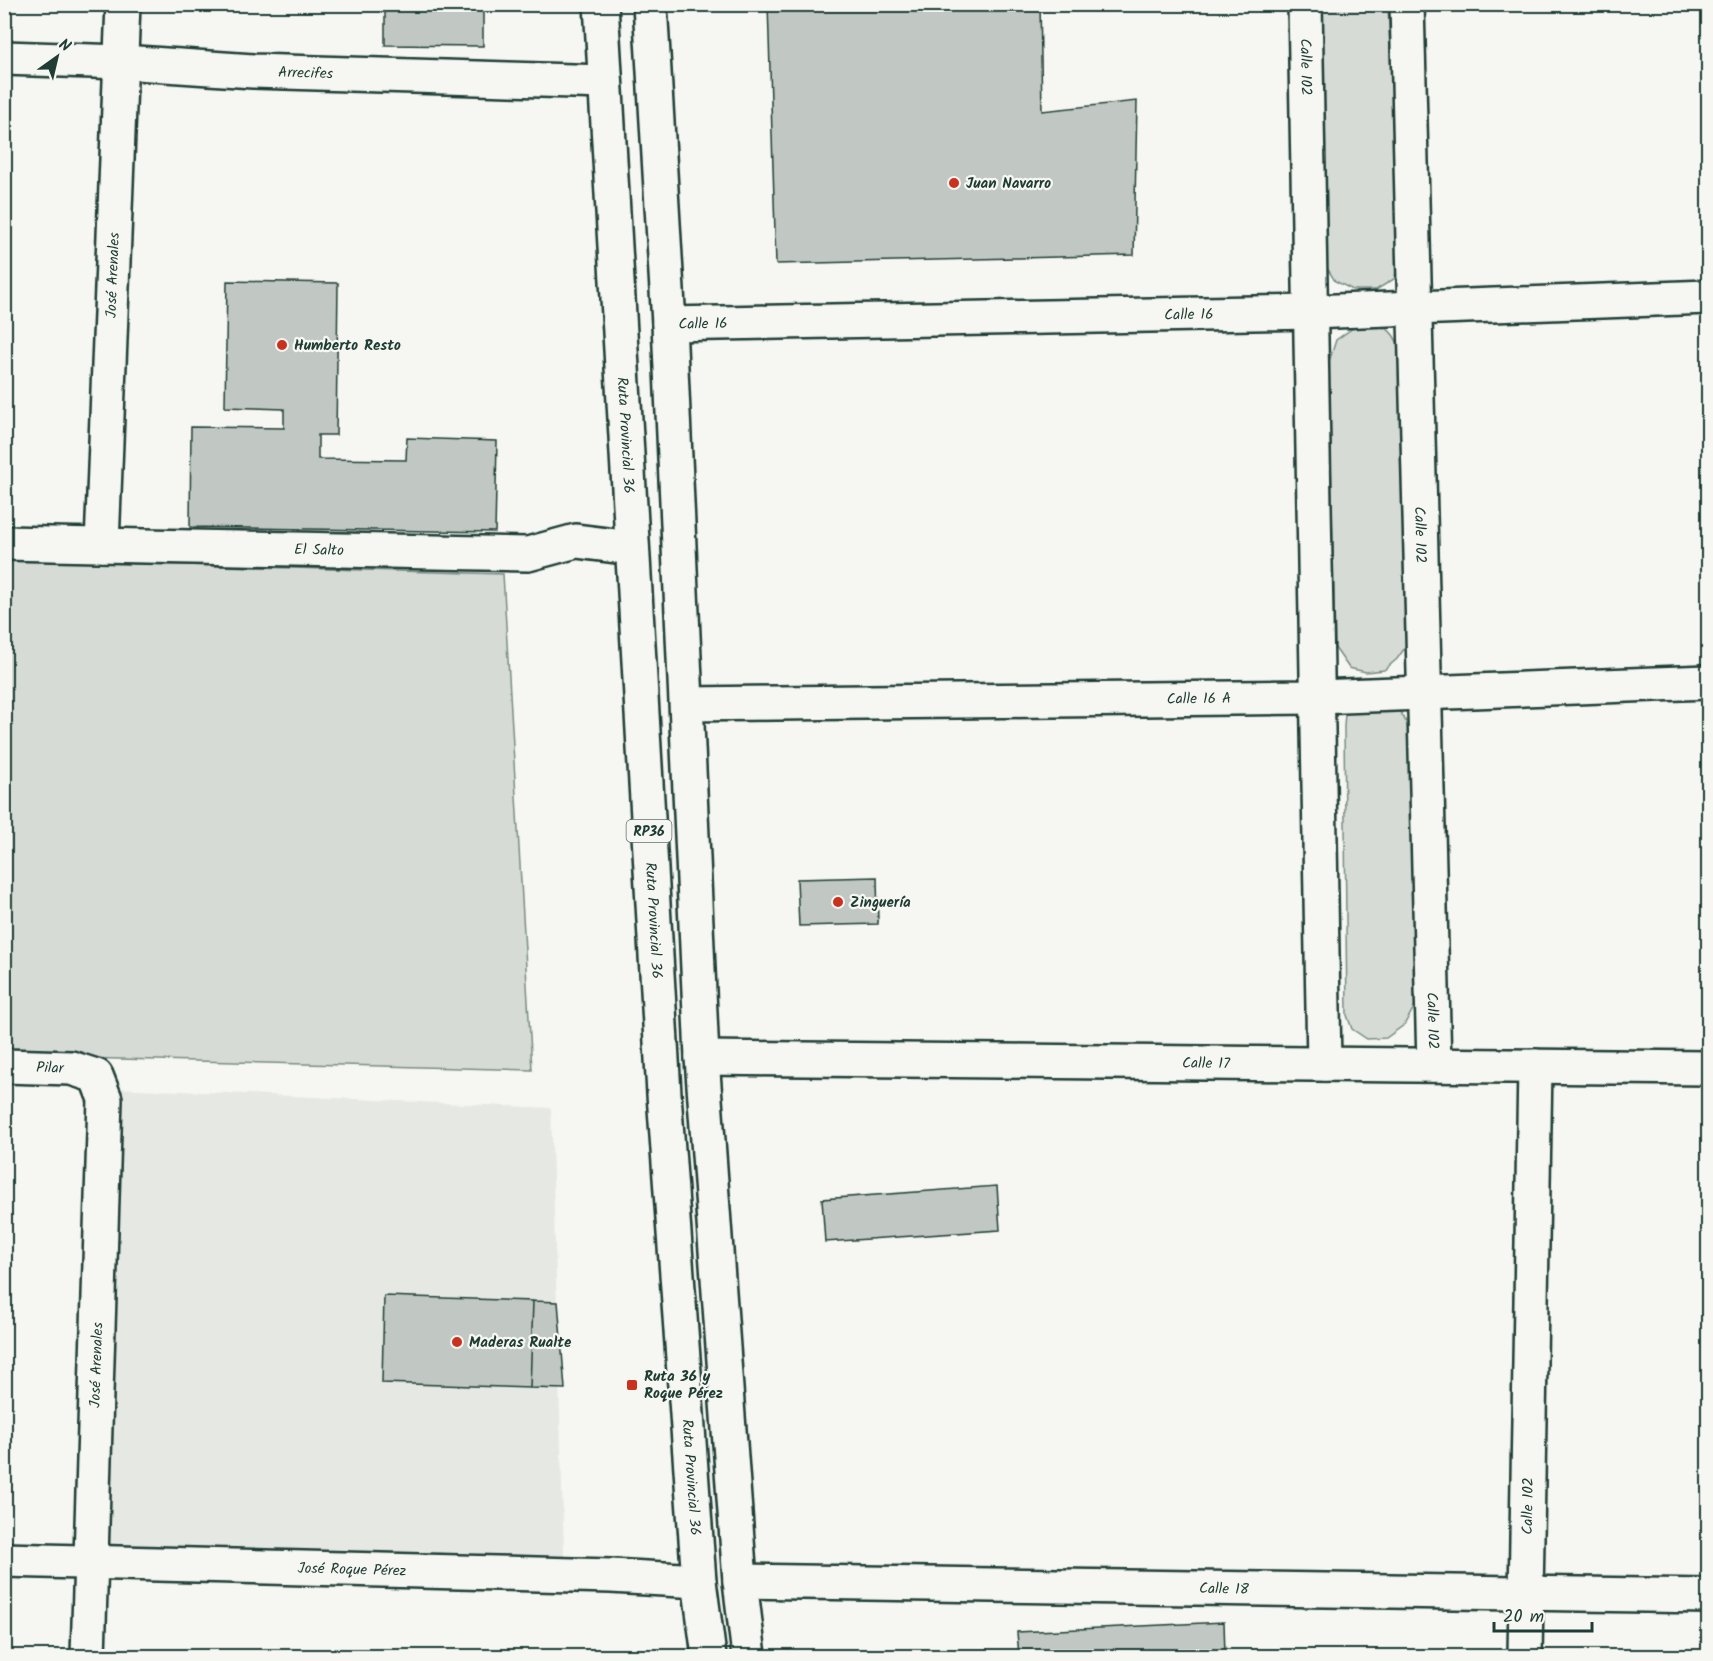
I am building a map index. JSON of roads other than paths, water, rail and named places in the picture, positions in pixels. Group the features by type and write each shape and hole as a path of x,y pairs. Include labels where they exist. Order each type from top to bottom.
{"street":[{"name":"José Arenales","path":"102,545 123,4"},
{"name":"Ruta Provincial 36","path":"601,4 664,1094 699,1581 709,1656"},
{"name":"RP36","path":"650,4 669,324 702,1058 740,1581 749,1656"},
{"name":"Calle 102","path":"1305,4 1324,1064"},
{"name":"Calle 102","path":"1407,4 1434,1065"},
{"name":"Arrecifes","path":"4,58 122,62 253,71 605,82"},
{"name":"Calle 16","path":"669,324 1310,312 1708,297"},
{"name":"El Salto","path":"4,543 528,554 576,542 632,548"},
{"name":"Calle 16 A","path":"687,704 1317,697 1708,682"},
{"name":"Calle 17","path":"702,1058 1708,1068"},
{"name":"Pilar","path":"4,1066 71,1068 96,1076"},
{"name":"Calle 102","path":"1525,1656 1535,1066"},
{"name":"José Arenales","path":"88,1656 105,1099 96,1076"},
{"name":"José Roque Pérez","path":"4,1560 599,1575 699,1581"},
{"name":"Calle 18","path":"740,1581 1708,1596"}],"place":[{"name":"Juan Navarro","path":"954,183"},
{"name":"Humberto Resto","path":"282,345"},
{"name":"Zinguería","path":"838,902"},
{"name":"Maderas Rualte","path":"457,1342"},
{"name":"Ruta 36 y Roque Pérez","path":"632,1385"}]}
